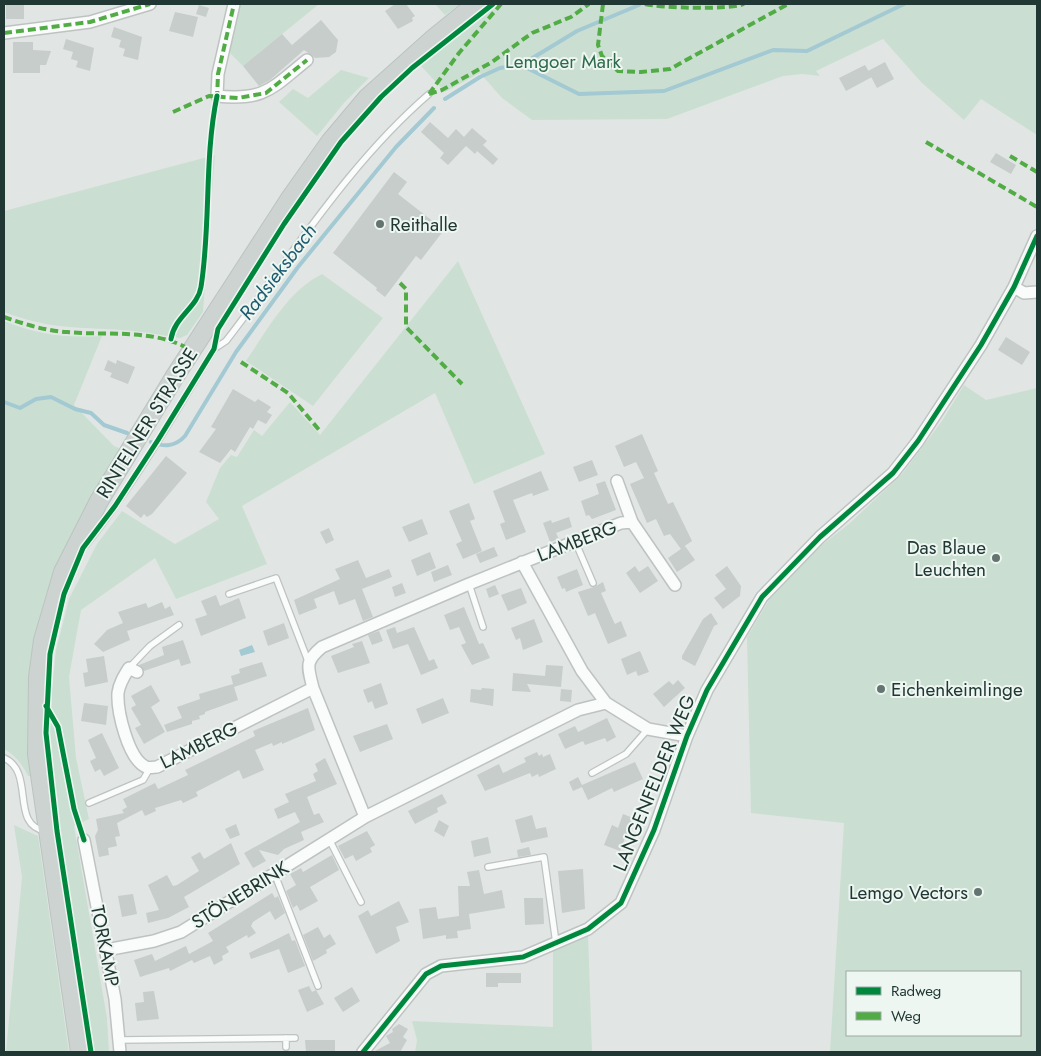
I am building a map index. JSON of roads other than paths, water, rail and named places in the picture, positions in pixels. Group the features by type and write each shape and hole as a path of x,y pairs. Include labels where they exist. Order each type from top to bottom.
{"main road":[{"name":"RINTELNER STRASSE","path":"80,1052 37,754 38,677 44,640 68,560 99,500 198,340 291,197 330,142 367,98 434,38 476,4"}],"street":[{"path":"4,33 90,22 150,4"},
{"path":"234,4 218,74 217,96 238,98 266,93 307,60"},
{"name":"LANGENFELDER WEG","path":"363,1052 426,974 440,966 523,957 588,930 621,903 654,830 687,736 707,690 762,597 820,537 893,473 942,408 1014,287 1037,236"},
{"path":"1014,287 1024,293 1036,294"},
{"name":"LAMBERG","path":"617,480 632,522 674,585"},
{"name":"LAMBERG","path":"308,661 322,647 522,562 621,523 632,522"},
{"name":"LAMBERG","path":"522,562 582,671 606,702 648,729 687,736"},
{"path":"308,661 313,688 365,817"},
{"path":"133,670 118,691 119,712 123,730 137,760 150,768"},
{"name":"LAMBERG","path":"150,768 166,762 313,688"},
{"name":"STÖNEBRINK","path":"106,950 154,941 181,932 365,817 578,710 606,702"},
{"name":"TORKAMP","path":"84,840 119,1022 120,1046"}],"lane":[{"path":"68,560 83,548 99,529 158,440 214,349 231,335 357,168 381,140 429,94"},
{"path":"198,340 214,349"},
{"path":"575,541 593,583"},
{"path":"230,594 276,578 308,661"},
{"path":"469,584 483,627"},
{"path":"133,670 150,646 179,625"},
{"path":"592,773 626,754 648,729"},
{"path":"4,758 17,768 21,780 25,813 29,823 36,830 47,832"},
{"name":"LAMBERG","path":"90,803 143,780 150,768"},
{"path":"329,839 361,902"},
{"path":"488,867 544,857 556,943"},
{"path":"275,875 318,986"},
{"path":"286,1038 286,1047"},
{"path":"120,1046 295,1038"}],"water":[{"path":"252,645 255,652 241,656 239,650"}],"waterway":[{"path":"521,65 579,94 664,91 773,50 807,51 904,4"},
{"name":"Radsieksbach","path":"445,99 480,77 500,68 521,65 577,31 639,5"},
{"name":"Radsieksbach","path":"151,442 169,445 181,440 185,436 236,352 298,267 396,147 434,108"},
{"name":"Radsieksbach","path":"4,402 20,408 36,399 51,397 75,409 91,413 104,425 127,433"}],"place":[{"name":"Reithalle","path":"380,224"},
{"name":"Das Blaue Leuchten","path":"996,558"},
{"name":"Eichenkeimlinge","path":"881,689"},
{"name":"Lemgo Vectors","path":"978,892"}],"park label":[{"name":"Lemgoer Mark","path":"563,61"}]}
